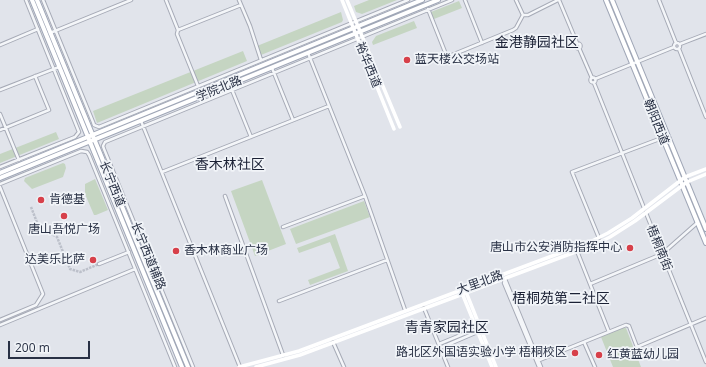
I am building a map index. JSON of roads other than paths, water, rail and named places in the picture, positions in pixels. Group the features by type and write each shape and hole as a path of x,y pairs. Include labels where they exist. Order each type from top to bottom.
{"main road":[{"name":"长宁西道","path":"32,0 182,367"},
{"name":"长宁西道","path":"37,0 188,367"},
{"name":"裕华西道","path":"342,0 394,129"},
{"name":"裕华西道","path":"347,0 400,127"},
{"name":"学院北路","path":"0,173 226,77 352,26 358,26 422,0"},
{"name":"学院北路","path":"0,178 94,140 142,123 438,0"},
{"name":"朝阳西道","path":"606,0 706,243"},
{"name":"朝阳西道","path":"612,0 706,229"},
{"path":"226,77 230,87"},
{"name":"大里北路","path":"256,367 300,355 405,310 505,279 610,237 646,213 686,179 706,169"},
{"name":"大里北路","path":"686,179 706,174"},
{"name":"大里北路","path":"240,367 333,340 424,308 598,238 627,221 681,183"},
{"path":"464,291 477,330 492,367"},
{"path":"464,291 496,367"}],"street":[{"path":"0,167 75,137 79,132 26,0"},
{"path":"43,0 94,125 99,127 198,86 226,77 261,60 352,26 356,21 408,0"},
{"path":"50,32 56,31 131,0"},
{"path":"166,0 178,30 177,34 198,86"},
{"path":"239,0 261,60"},
{"path":"251,137 230,87 310,58 452,0"},
{"path":"465,0 482,42"},
{"path":"516,0 523,15"},
{"path":"523,15 528,15 559,0 577,43 580,45 579,48 593,78 590,81 594,83 644,208"},
{"path":"660,0 706,116"},
{"path":"178,30 241,5"},
{"path":"426,5 446,57 513,30 516,28 523,15"},
{"path":"0,45 38,29"},
{"path":"593,78 638,62 706,34"},
{"path":"308,53 365,196 405,310"},
{"path":"0,90 59,67"},
{"path":"272,68 293,120"},
{"path":"0,130 49,110 35,76"},
{"path":"162,172 329,106"},
{"path":"0,114 19,160"},
{"path":"142,123 240,367"},
{"name":"长宁西道辅路","path":"142,123 105,142 103,146 193,367"},
{"path":"598,238 572,172 662,138"},
{"name":"长宁西道辅路","path":"0,185 81,151 87,152 175,367"},
{"path":"0,185 43,294 36,305 0,320"},
{"path":"225,196 283,355"},
{"path":"283,227 365,196"},
{"name":"梧桐南街","path":"646,213 706,358"},
{"path":"590,284 662,254 697,223"},
{"path":"577,251 609,332"},
{"path":"99,264 129,252"},
{"path":"279,301 387,260"},
{"path":"0,325 135,269"},
{"path":"505,279 540,367"},
{"path":"424,308 448,367"},
{"path":"537,361 626,325 629,326 638,347 706,318"},
{"name":"梧桐南街","path":"692,324 706,362"},
{"path":"439,344 473,330 477,330"},
{"path":"440,348 475,333 477,330"},
{"path":"333,340 344,367"},
{"path":"584,342 594,367"}],"tunnel":[{"path":"31,207 40,230 57,237 70,269 80,272 99,264"}],"place":[{"name":"蓝天楼公交场站","path":"407,60"},
{"name":"肯德基","path":"41,200"},
{"name":"唐山吾悦广场","path":"64,216"},
{"name":"唐山市公安消防指挥中心","path":"630,248"},
{"name":"香木林商业广场","path":"176,251"},
{"name":"达美乐比萨","path":"93,260"},
{"name":"路北区外国语实验小学 梧桐校区","path":"575,353"},
{"name":"红黄蓝幼儿园","path":"599,355"}],"district":[{"name":"金港静园社区","path":"537,43"},
{"name":"香木林社区","path":"230,165"},
{"name":"梧桐苑第二社区","path":"561,299"},
{"name":"青青家园社区","path":"447,328"}]}
